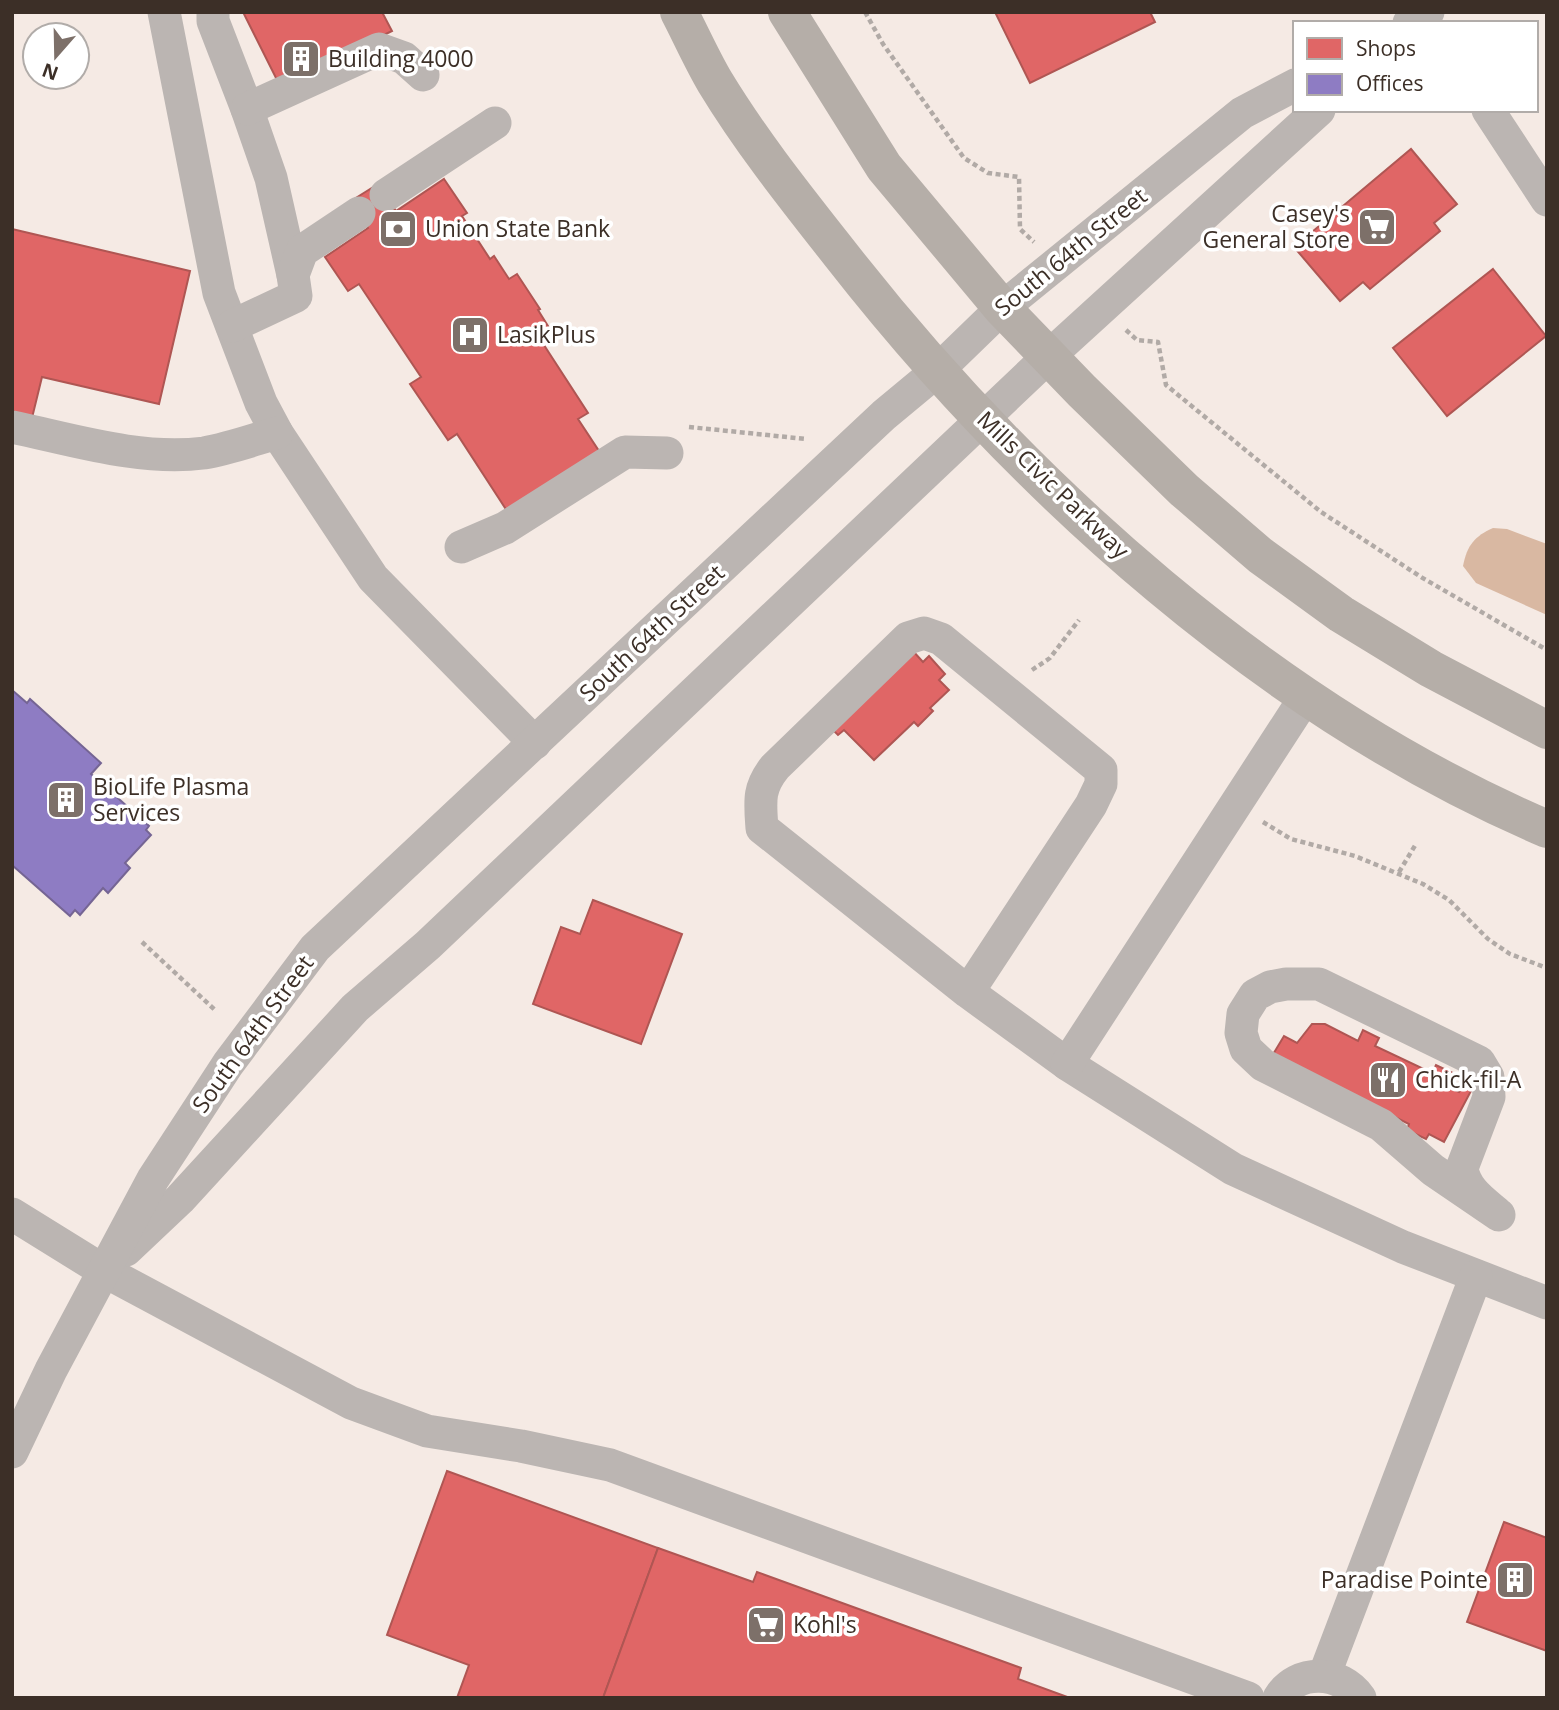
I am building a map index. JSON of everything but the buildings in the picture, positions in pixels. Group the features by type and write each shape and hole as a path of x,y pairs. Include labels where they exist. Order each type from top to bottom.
{"main road":[{"name":"Mills Civic Parkway","path":"678,12 716,82 785,183 862,282 937,370 984,419 1137,567 1231,642 1306,696 1398,754 1479,799 1547,830"},
{"path":"787,12 884,167 1002,308 1048,357 1184,490 1271,563 1340,614 1431,669 1547,730"}],"street":[{"path":"164,12 219,293 261,403 277,433 373,578 535,743"},
{"path":"213,12 213,21 271,178 296,296 232,326"},
{"path":"1413,21 1429,12"},
{"path":"247,109 379,49 404,58 423,75"},
{"name":"South 64th Street","path":"12,1452 51,1370 153,1179 221,1075 315,948 884,415 937,370 1002,308 1242,113 1293,86"},
{"name":"South 64th Street","path":"104,1271 180,1199 355,1008 438,936 1048,357 1317,112"},
{"path":"1489,112 1547,200"},
{"path":"293,275 302,251 495,123"},
{"path":"12,426 126,451 161,455 205,453 277,433"},
{"path":"461,547 505,528 625,452 675,440"},
{"path":"968,992 1091,805 1101,784 1101,770 942,639 924,633 908,638 775,767 765,780 760,800 762,828 968,992 1067,1064 1233,1169 1403,1247 1547,1303"},
{"path":"1067,1064 1306,696"},
{"path":"1286,984 1319,984 1479,1062 1488,1077 1489,1097 1462,1168 1469,1189 1499,1215 1433,1170 1381,1125 1263,1065 1246,1049 1241,1033 1243,1014 1255,995 1286,984"},
{"path":"12,1214 104,1271 351,1403 427,1431 521,1446 610,1465 1248,1698"},
{"path":"1324,1676 1476,1276"},
{"path":"1279,1698 1294,1683 1309,1677 1324,1676 1341,1680 1360,1698"}],"path":[{"path":"865,12 883,44 964,158 988,173 1019,177 1020,229"},
{"path":"1137,340 1158,342 1166,385 1321,512 1422,577 1547,650"},
{"path":"675,440 806,439"},
{"path":"1003,690 1050,658 1079,620"},
{"path":"1258,818 1291,839 1355,856 1399,872 1449,900 1499,947 1547,968"},
{"path":"1399,872 1416,844"},
{"path":"142,942 215,1010"}],"shaded area":[{"path":"1493,528 1507,529 1547,544 1547,615 1476,583 1463,566 1473,542"}],"place":[{"name":"Building 4000","path":"301,59"},
{"name":"Casey's General Store","path":"1377,227"},
{"name":"Union State Bank","path":"398,229"},
{"name":"LasikPlus","path":"470,335"},
{"name":"BioLife Plasma Services","path":"66,800"},
{"name":"Chick-fil-A","path":"1388,1080"},
{"name":"Paradise Pointe","path":"1515,1580"},
{"name":"Kohl's","path":"766,1625"}]}
